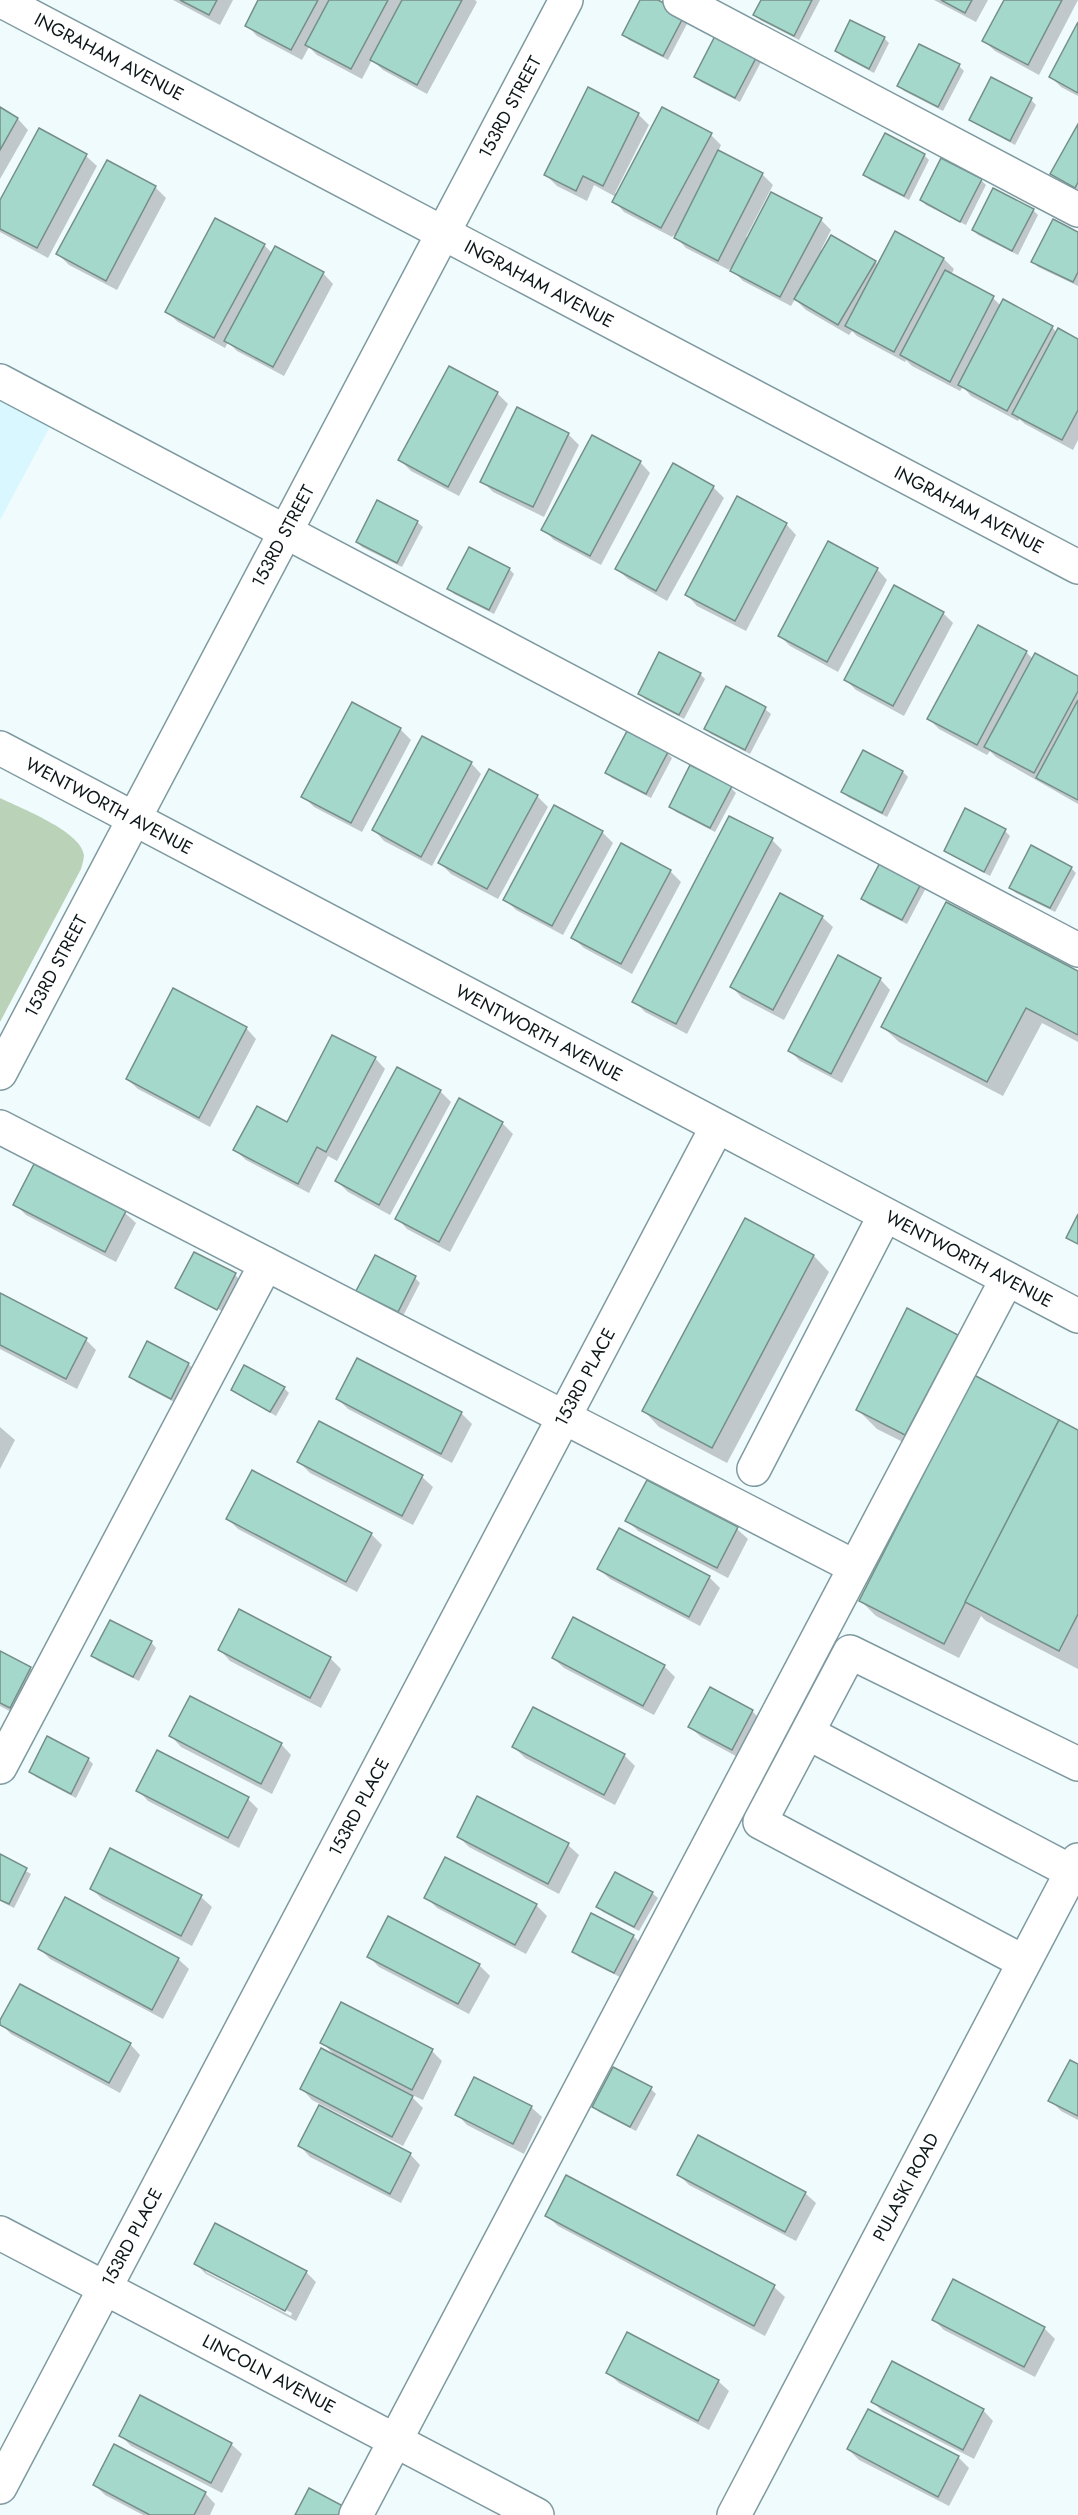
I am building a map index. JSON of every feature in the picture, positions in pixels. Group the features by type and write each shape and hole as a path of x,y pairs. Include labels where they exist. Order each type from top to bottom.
{"street":[{"name":"INGRAHAM AVENUE","path":"0,0 1078,567"},
{"name":"153RD STREET","path":"0,1073 566,0"},
{"path":"680,0 1078,210"},
{"path":"0,381 1078,950"},
{"name":"WENTWORTH AVENUE","path":"0,748 1078,1316"},
{"path":"0,1127 855,1567"},
{"name":"153RD PLACE","path":"0,2487 717,1127"},
{"path":"754,1469 885,1215"},
{"path":"0,1767 266,1264"},
{"path":"356,2515 1007,1279"},
{"path":"1024,1962 760,1822 850,1652 1078,1764"},
{"path":"808,1733 1075,1866"},
{"name":"PULASKI ROAD","path":"734,2515 1075,1866"},
{"name":"LINCOLN AVENUE","path":"0,2233 537,2515"}],"shaded area":[{"path":"0,388 55,417 0,520"}],"green space":[{"path":"0,798 61,829 80,846 84,855 81,869 0,1022"}],"building":[{"path":"180,0 217,0 209,15"},
{"path":"258,0 318,0 291,50 245,26"},
{"path":"329,0 388,0 351,69 305,45"},
{"path":"402,0 462,0 417,85 370,60"},
{"path":"640,0 658,0 685,14 663,56 622,35"},
{"path":"761,0 812,0 794,36 753,15"},
{"path":"941,0 972,0 965,13"},
{"path":"1004,0 1062,0 1028,65 982,41"},
{"path":"850,20 885,37 869,69 835,51"},
{"path":"1078,22 1078,93 1049,77"},
{"path":"716,34 757,56 735,98 694,77"},
{"path":"919,44 960,64 938,107 897,86"},
{"path":"991,77 1032,98 1010,141 969,120"},
{"path":"588,87 639,113 603,186 583,176 576,191 544,175"},
{"path":"0,107 18,118 0,150"},
{"path":"662,107 712,133 661,228 612,202"},
{"path":"1078,124 1078,182 1075,188 1050,174"},
{"path":"39,128 87,154 37,248 0,229 0,200"},
{"path":"885,133 925,154 904,196 863,175"},
{"path":"718,150 763,173 718,261 674,238"},
{"path":"941,158 982,179 960,222 920,200"},
{"path":"107,160 156,186 106,281 56,254"},
{"path":"993,188 1034,209 1012,251 972,230"},
{"path":"771,192 822,218 780,297 730,271"},
{"path":"215,218 265,244 214,338 165,312"},
{"path":"1053,219 1078,232 1078,272 1073,282 1031,262"},
{"path":"895,231 944,258 894,352 845,326"},
{"path":"831,235 876,261 838,325 794,299"},
{"path":"275,246 324,272 273,367 224,341"},
{"path":"945,270 994,296 950,382 900,355"},
{"path":"1003,299 1053,326 1007,411 958,385"},
{"path":"1058,328 1078,339 1078,410 1062,440 1012,414"},
{"path":"449,366 498,392 448,487 398,460"},
{"path":"517,407 569,433 533,507 480,482"},
{"path":"592,435 641,461 590,556 541,530"},
{"path":"673,463 714,486 656,591 615,569"},
{"path":"737,496 787,523 735,621 685,595"},
{"path":"377,500 418,521 397,563 356,542"},
{"path":"828,541 878,568 827,662 778,636"},
{"path":"469,547 510,568 489,610 447,589"},
{"path":"894,585 944,612 893,706 844,680"},
{"path":"978,625 1027,651 977,745 927,719"},
{"path":"659,652 701,673 679,715 638,694"},
{"path":"1035,653 1078,676 1078,691 1034,773 984,747"},
{"path":"726,686 766,707 745,750 704,729"},
{"path":"1078,700 1078,800 1036,778"},
{"path":"352,702 401,728 351,823 301,797"},
{"path":"627,731 668,752 646,794 605,773"},
{"path":"422,736 472,762 421,857 372,830"},
{"path":"863,750 903,771 882,813 841,792"},
{"path":"690,765 732,786 710,828 669,807"},
{"path":"489,769 538,795 487,889 438,863"},
{"path":"554,805 603,831 552,926 503,900"},
{"path":"965,808 1006,829 984,872 944,851"},
{"path":"729,816 773,838 676,1024 632,1002"},
{"path":"621,843 671,870 621,964 571,938"},
{"path":"1031,845 1072,867 1050,908 1009,888"},
{"path":"883,857 924,878 902,920 861,899"},
{"path":"780,893 823,916 773,1010 730,987"},
{"path":"946,902 1078,971 1078,1035 1026,1008 987,1082 881,1027"},
{"path":"838,955 881,978 831,1074 788,1051"},
{"path":"173,988 247,1027 199,1118 126,1079"},
{"path":"332,1035 376,1057 326,1152 317,1147 298,1184 233,1150 257,1106 287,1122"},
{"path":"397,1067 441,1090 379,1205 335,1181"},
{"path":"459,1098 503,1122 439,1242 395,1219"},
{"path":"34,1164 126,1211 105,1252 13,1205"},
{"path":"1078,1214 1078,1244 1066,1238"},
{"path":"745,1218 814,1255 712,1448 642,1411"},
{"path":"194,1252 236,1273 217,1310 175,1288"},
{"path":"375,1255 416,1276 398,1312 356,1291"},
{"path":"0,1293 87,1338 66,1379 0,1345"},
{"path":"907,1308 958,1335 905,1435 856,1410"},
{"path":"147,1341 189,1363 171,1399 129,1377"},
{"path":"357,1358 462,1412 441,1454 336,1399"},
{"path":"244,1365 285,1387 270,1412 231,1390"},
{"path":"974,1375 1059,1420 944,1644 859,1601"},
{"path":"1059,1420 1078,1430 1078,1614 1059,1651 965,1602"},
{"path":"319,1421 423,1475 402,1516 297,1462"},
{"path":"252,1470 372,1533 346,1582 226,1519"},
{"path":"647,1480 738,1527 717,1568 625,1521"},
{"path":"619,1528 710,1576 689,1617 597,1569"},
{"path":"239,1609 331,1657 310,1698 218,1650"},
{"path":"573,1617 665,1665 643,1706 552,1658"},
{"path":"110,1620 152,1641 133,1677 91,1656"},
{"path":"0,1651 31,1667 10,1708 0,1703"},
{"path":"710,1687 753,1710 732,1750 688,1727"},
{"path":"190,1696 282,1743 261,1784 169,1736"},
{"path":"533,1707 625,1754 604,1795 512,1747"},
{"path":"47,1736 89,1758 71,1794 29,1772"},
{"path":"157,1750 249,1797 228,1838 136,1791"},
{"path":"477,1796 569,1843 548,1884 457,1837"},
{"path":"110,1848 202,1895 181,1936 90,1889"},
{"path":"0,1854 27,1868 9,1904 0,1900"},
{"path":"445,1857 537,1904 515,1945 424,1898"},
{"path":"615,1872 653,1892 634,1927 596,1907"},
{"path":"65,1897 179,1958 152,2010 38,1949"},
{"path":"591,1913 634,1935 614,1973 572,1952"},
{"path":"388,1916 480,1964 458,2004 367,1957"},
{"path":"20,1984 131,2043 109,2083 0,2025 0,2020"},
{"path":"341,2002 433,2049 412,2090 320,2043"},
{"path":"321,2048 413,2096 392,2137 300,2089"},
{"path":"1070,2060 1078,2064 1078,2116 1048,2101"},
{"path":"613,2067 652,2087 630,2127 592,2107"},
{"path":"474,2077 532,2106 513,2144 455,2115"},
{"path":"319,2105 411,2153 390,2194 298,2146"},
{"path":"698,2135 806,2192 785,2232 677,2175"},
{"path":"566,2175 775,2285 754,2326 545,2216"},
{"path":"215,2223 307,2271 285,2311 194,2264"},
{"path":"953,2279 1045,2327 1024,2367 932,2320"},
{"path":"627,2332 719,2380 698,2421 606,2373"},
{"path":"892,2361 984,2409 963,2450 871,2402"},
{"path":"140,2395 232,2443 211,2483 119,2436"},
{"path":"868,2409 959,2456 938,2497 847,2449"},
{"path":"114,2444 206,2492 194,2515 150,2515 93,2485"},
{"path":"309,2488 343,2506 338,2515 295,2515"}]}
